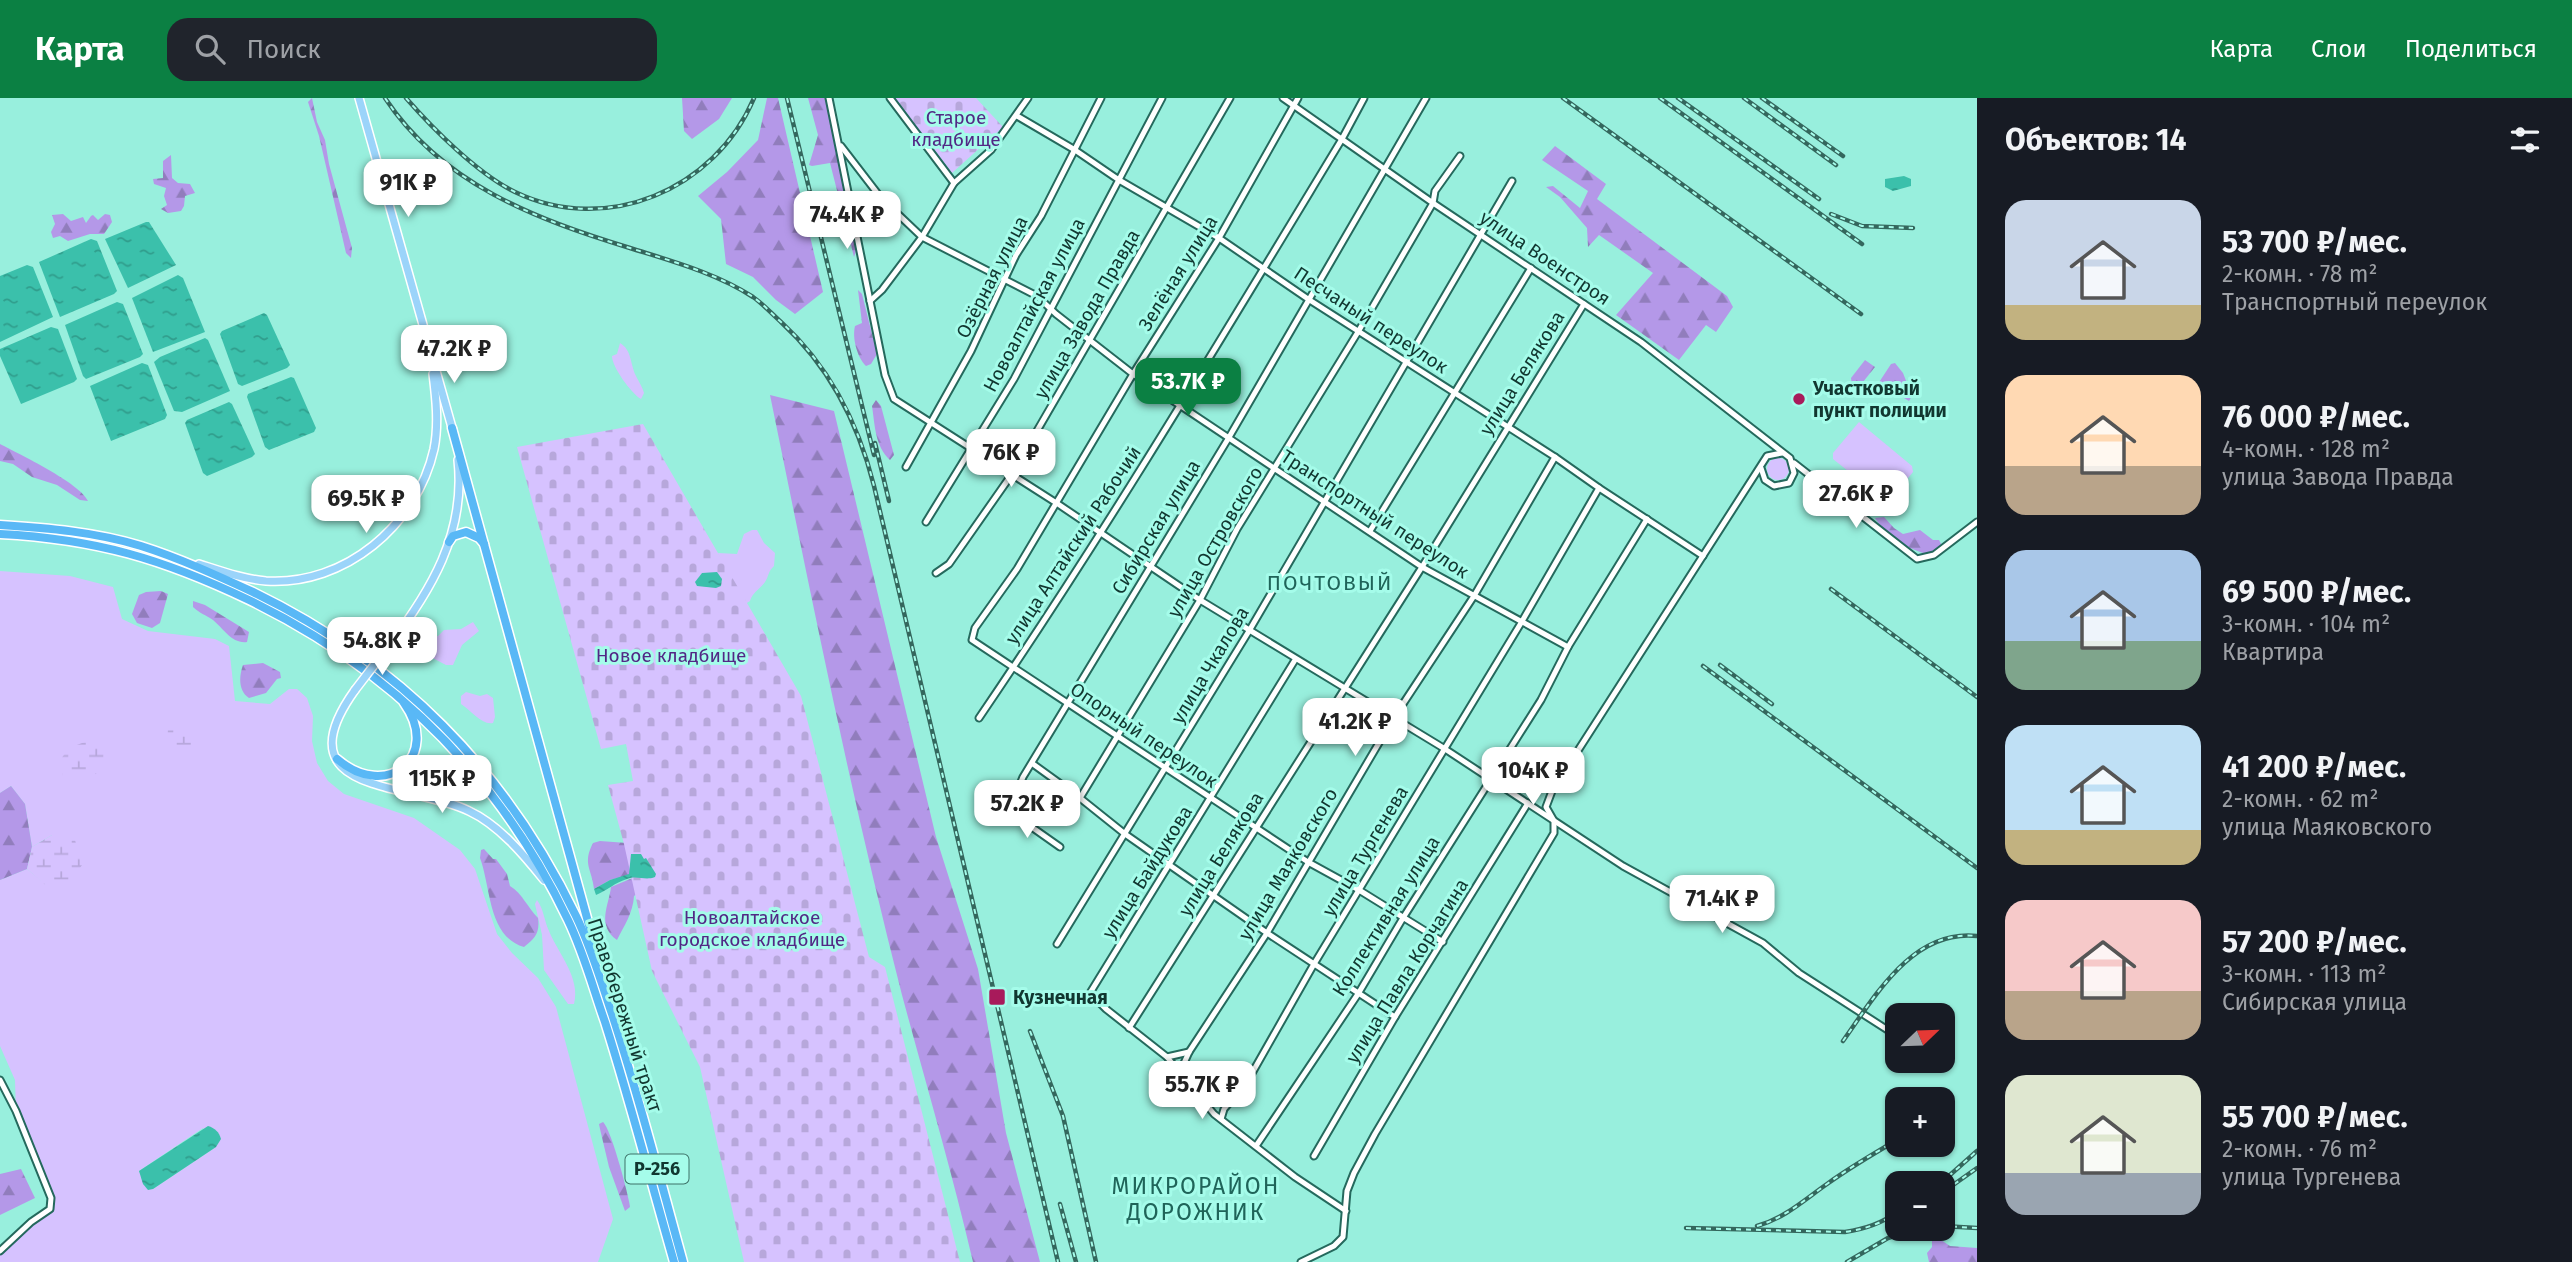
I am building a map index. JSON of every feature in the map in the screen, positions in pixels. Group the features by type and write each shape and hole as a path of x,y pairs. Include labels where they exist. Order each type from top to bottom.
{"highway":[{"path":"452,429 487,550 616,1043"},
{"name":"Правобережный тракт","path":"0,525 101,536 170,556 276,604 341,641 402,686 454,735 516,812 559,884 591,952 672,1257"},
{"path":"449,542 458,534 466,532 480,538 487,550"},
{"name":"Правобережный тракт","path":"0,534 99,545 167,564 272,611 335,648 396,692 448,741 488,788 524,840 552,888 583,955 616,1043 683,1262"},
{"path":"337,759 348,769 369,776 389,775 405,766 413,753 416,738 412,718 396,692"}],"main road":[{"path":"359,98 452,429 459,480 449,542 440,568 427,593 343,706 334,727 333,748 344,769 358,780 456,805 480,817 520,853 552,888"},
{"path":"170,556 237,576 279,580 330,570 372,548 401,517 430,461 435,439 436,408 430,349"}],"street":[{"path":"829,98 885,375 892,395 899,402 1101,532 1200,600 1445,749 1623,866 1763,943 1799,973 1885,1028"},
{"path":"890,98 954,183"},
{"path":"870,300 882,290 922,237 954,183 991,150 1028,98"},
{"name":"Озёрная улица","path":"905,467 971,351 1005,279 1101,98"},
{"name":"Новоалтайская улица","path":"926,522 1014,379 1162,98"},
{"name":"улица Завода Правда","path":"936,573 949,564 1012,474 1230,98"},
{"name":"улица Военстроя","path":"1283,98 1433,203 1641,342 1782,453"},
{"name":"Зелёная улица","path":"972,640 975,628 1058,504 1133,374 1219,238 1298,98"},
{"name":"улица Алтайский Рабочий","path":"979,718 1181,404 1342,139 1364,98"},
{"name":"Сибирская улица","path":"1060,847 1009,811 1023,777 1228,439 1426,98"},
{"name":"Песчаный переулок","path":"1017,116 1219,238 1358,332 1555,457 1703,556"},
{"name":"Транспортный переулок","path":"840,145 881,198 922,237 1037,296 1133,374 1181,404 1228,439 1326,500 1422,567 1568,647"},
{"name":"улица Островского","path":"1080,798 1200,600 1237,529 1358,332 1433,203 1435,191 1460,156"},
{"name":"улица Чкалова","path":"1057,944 1249,631 1512,181"},
{"path":"1370,531 1531,268"},
{"name":"улица Белякова","path":"1129,1028 1422,567 1584,304"},
{"path":"1301,1262 1341,1240 1345,1228 1347,1191 1359,1164 1551,840 1556,828 1546,807 1552,791 1761,468 1767,456 1768,442"},
{"path":"1767,456 1782,453 1912,557 1922,559 1951,543 1977,522"},
{"name":"улица Маяковского","path":"1180,1072 1189,1052 1267,933 1394,719 1474,596 1555,457"},
{"path":"1792,478 1793,462"},
{"path":"1761,468 1765,480"},
{"path":"1750,485 1765,480 1779,486 1802,470"},
{"name":"улица Тургенева","path":"1221,1119 1224,1109 1247,1082 1314,964 1521,623 1599,488"},
{"name":"Коллективная улица","path":"1256,1146 1358,994 1541,700 1568,647 1647,519"},
{"name":"Опорный переулок","path":"972,640 1308,862 1443,942"},
{"name":"улица Байдукова","path":"1129,1028 1090,993 1295,660"},
{"path":"1033,764 1125,834 1267,933 1395,1017"},
{"name":"улица Павла Корчагина","path":"1314,1156 1395,1017 1528,803"},
{"path":"1129,1028 1167,1057 1194,1092 1221,1119 1346,1211"},
{"path":"1167,1057 1189,1052"},
{"path":"0,1080 16,1111 51,1198 50,1209 31,1222 0,1251"},
{"path":"667,1262 672,1257"}],"green space":[{"path":"312,98 352,248 351,258 346,253 319,136 308,102"},
{"path":"682,98 732,98 719,119 692,139 684,131"},
{"path":"767,98 778,98 823,292 795,314 753,277 726,264 721,219 698,196 727,172 758,140"},
{"path":"808,98 826,98 856,251 854,257 830,163 809,165 818,135"},
{"name":"Старое кладбище","path":"895,98 976,98 1003,127 952,173"},
{"path":"1555,146 1606,184 1597,199 1727,296 1733,307 1716,332 1706,325 1679,360 1616,315 1653,273 1599,235 1588,247 1587,228 1560,197 1546,187 1553,186 1580,208 1588,191 1542,160"},
{"path":"171,155 172,178 178,183 190,184 195,193 185,196 181,211 168,213 161,209 167,205 164,196 166,188 154,184 153,179 163,178 163,161"},
{"path":"63,214 71,221 83,217 86,223 93,215 98,220 105,214 110,215 112,222 104,234 90,234 68,241 60,236 53,238 51,232 55,224 52,215"},
{"path":"858,290 862,294 877,354 871,364 866,366 858,353 854,336 855,326 862,323"},
{"path":"620,343 629,353 644,393 641,399 615,367 612,356 617,354"},
{"path":"1865,360 1875,367 1859,387 1855,388 1851,378"},
{"path":"1895,363 1903,373 1912,396 1909,401 1899,395 1874,396 1872,393 1891,364"},
{"path":"770,395 834,411 936,837 978,969 1006,1133 1040,1262 973,1262 902,995 866,846"},
{"path":"876,400 881,406 894,455 890,460 876,435 872,406"},
{"path":"1859,422 1912,466 1913,472 1890,500 1883,499 1833,459 1833,453"},
{"name":"Новоалтайское городское кладбище","path":"643,424 801,696 869,957 885,967 960,1262 744,1262 700,1067 652,971 608,785 633,781 626,744 601,749 517,447"},
{"path":"0,444 62,478 88,501 80,500 57,485 32,477 13,464 0,461"},
{"path":"1778,458 1786,461 1789,469 1786,477 1778,480 1770,477 1767,469 1770,461"},
{"path":"1884,517 1903,534 1920,530 1933,540 1939,540 1939,548 1927,554 1912,549 1885,531 1875,518"},
{"path":"757,530 764,543 775,553 774,566 750,601 742,606 718,553 737,554 744,534"},
{"path":"0,571 70,576 113,587 122,619 148,631 215,639 229,646 235,701 270,704 289,689 297,689 307,698 313,716 312,741 317,763 328,781 344,794 414,818 460,850 475,869 497,934 538,978 556,1007 613,1219 598,1262 0,1262 0,1251 50,1209 51,1198 16,1111 15,1080 0,1046 0,880 27,869 49,887 52,835 32,847 25,804 11,786 0,793","holes":["203,1128 216,1147 153,1189 148,1189 139,1171"]},
{"path":"161,591 168,594 160,623 152,628 137,623 132,614 139,595"},
{"path":"193,601 205,605 249,632 247,642 233,638 193,607"},
{"path":"473,622 479,631 462,645 453,665 446,665 419,651 418,642 425,636 438,636 444,630 461,629"},
{"path":"263,663 280,672 281,678 277,679 266,693 249,698 240,683 243,665"},
{"path":"466,692 480,696 487,694 493,698 493,723 481,720 461,704 461,696"},
{"path":"181,725 193,729 197,746 185,757 167,747 168,729"},
{"path":"95,738 107,754 103,768 84,783 63,776 58,763 69,748"},
{"path":"11,786 25,804 32,847 27,869 0,880 0,793"},
{"path":"52,835 75,840 82,865 68,886 49,888 27,869 32,847"},
{"path":"593,843 627,843 631,871 629,875 610,880 594,889 588,856"},
{"path":"484,849 496,859 507,874 510,886 538,918 536,935 524,947 503,933 497,922 480,858 481,850"},
{"path":"635,877 638,893 634,896 630,914 617,940 605,921 611,887"},
{"path":"537,900 549,931 572,975 574,1004 568,1004 544,970 542,935 535,904"},
{"path":"603,1122 615,1148 626,1189 630,1207 625,1211 609,1167 599,1124"},
{"path":"21,1169 35,1198 0,1215 0,1174"},
{"path":"1932,1241 1942,1241 1950,1246 1977,1248 1977,1262 1929,1262 1927,1253 1932,1247"}],"water":[{"path":"1904,176 1911,179 1911,186 1893,191 1885,187 1885,179"},
{"path":"149,222 176,265 128,288 105,239"},
{"path":"91,239 97,241 117,291 60,317 39,262"},
{"path":"27,265 33,267 53,317 0,342 0,276"},
{"path":"178,275 183,278 205,332 153,352 132,298"},
{"path":"117,302 123,304 143,354 86,379 65,325"},
{"path":"264,313 290,365 242,386 238,384 220,334"},
{"path":"51,327 58,329 77,379 21,404 0,356 0,349"},
{"path":"205,338 230,391 182,412 174,411 154,362"},
{"path":"142,363 148,365 167,415 165,419 111,441 90,386"},
{"path":"294,378 316,428 314,432 269,450 265,447 247,397 248,394"},
{"path":"229,402 255,454 207,476 203,473 185,423"},
{"path":"717,572 722,579 721,586 697,586 695,582 702,573"},
{"path":"631,854 641,854 646,858 656,874 655,877 627,879 596,895 594,889 629,874"},
{"path":"208,1126 216,1131 221,1139 216,1147 148,1190 139,1171"}],"railway":[{"path":"385,98 408,128 434,154 493,194 595,237 709,274 753,297 798,339 840,397 860,440 874,486 1058,1262"},
{"path":"406,98 457,150 501,184 515,192 550,204 585,209 620,206 654,196 685,180 713,158 736,130 754,98"},
{"path":"787,98 874,455"},
{"path":"1563,98 1861,314"},
{"path":"1660,98 1862,244"},
{"path":"1678,98 1819,199"},
{"path":"1744,98 1836,165"},
{"path":"1762,98 1843,156"},
{"path":"1831,214 1862,226 1913,228"},
{"path":"875,443 889,501"},
{"path":"1831,589 1977,697"},
{"path":"1720,665 1772,704"},
{"path":"1703,666 1977,868"},
{"path":"1843,1041 1883,986 1915,954 1934,943 1954,937 1977,936"},
{"path":"1030,1031 1063,1116 1096,1262"},
{"path":"1757,1226 1785,1213 1885,1147"},
{"path":"1954,1171 1977,1151"},
{"path":"1955,1184 1977,1168"},
{"path":"1060,1204 1076,1262"},
{"path":"1686,1228 1845,1232 1885,1220"},
{"path":"1955,1227 1977,1228"},
{"path":"1847,1262 1885,1240"}],"place":[{"name":"Участковый пункт полиции","path":"1799,399"},
{"name":"Кузнечная","path":"997,997"}],"district":[{"name":"ПОЧТОВЫЙ","path":"1330,583"},
{"name":"МИКРОРАЙОН ДОРОЖНИК","path":"1196,1199"}],"park label":[{"name":"Новое кладбище","path":"671,655"}]}
